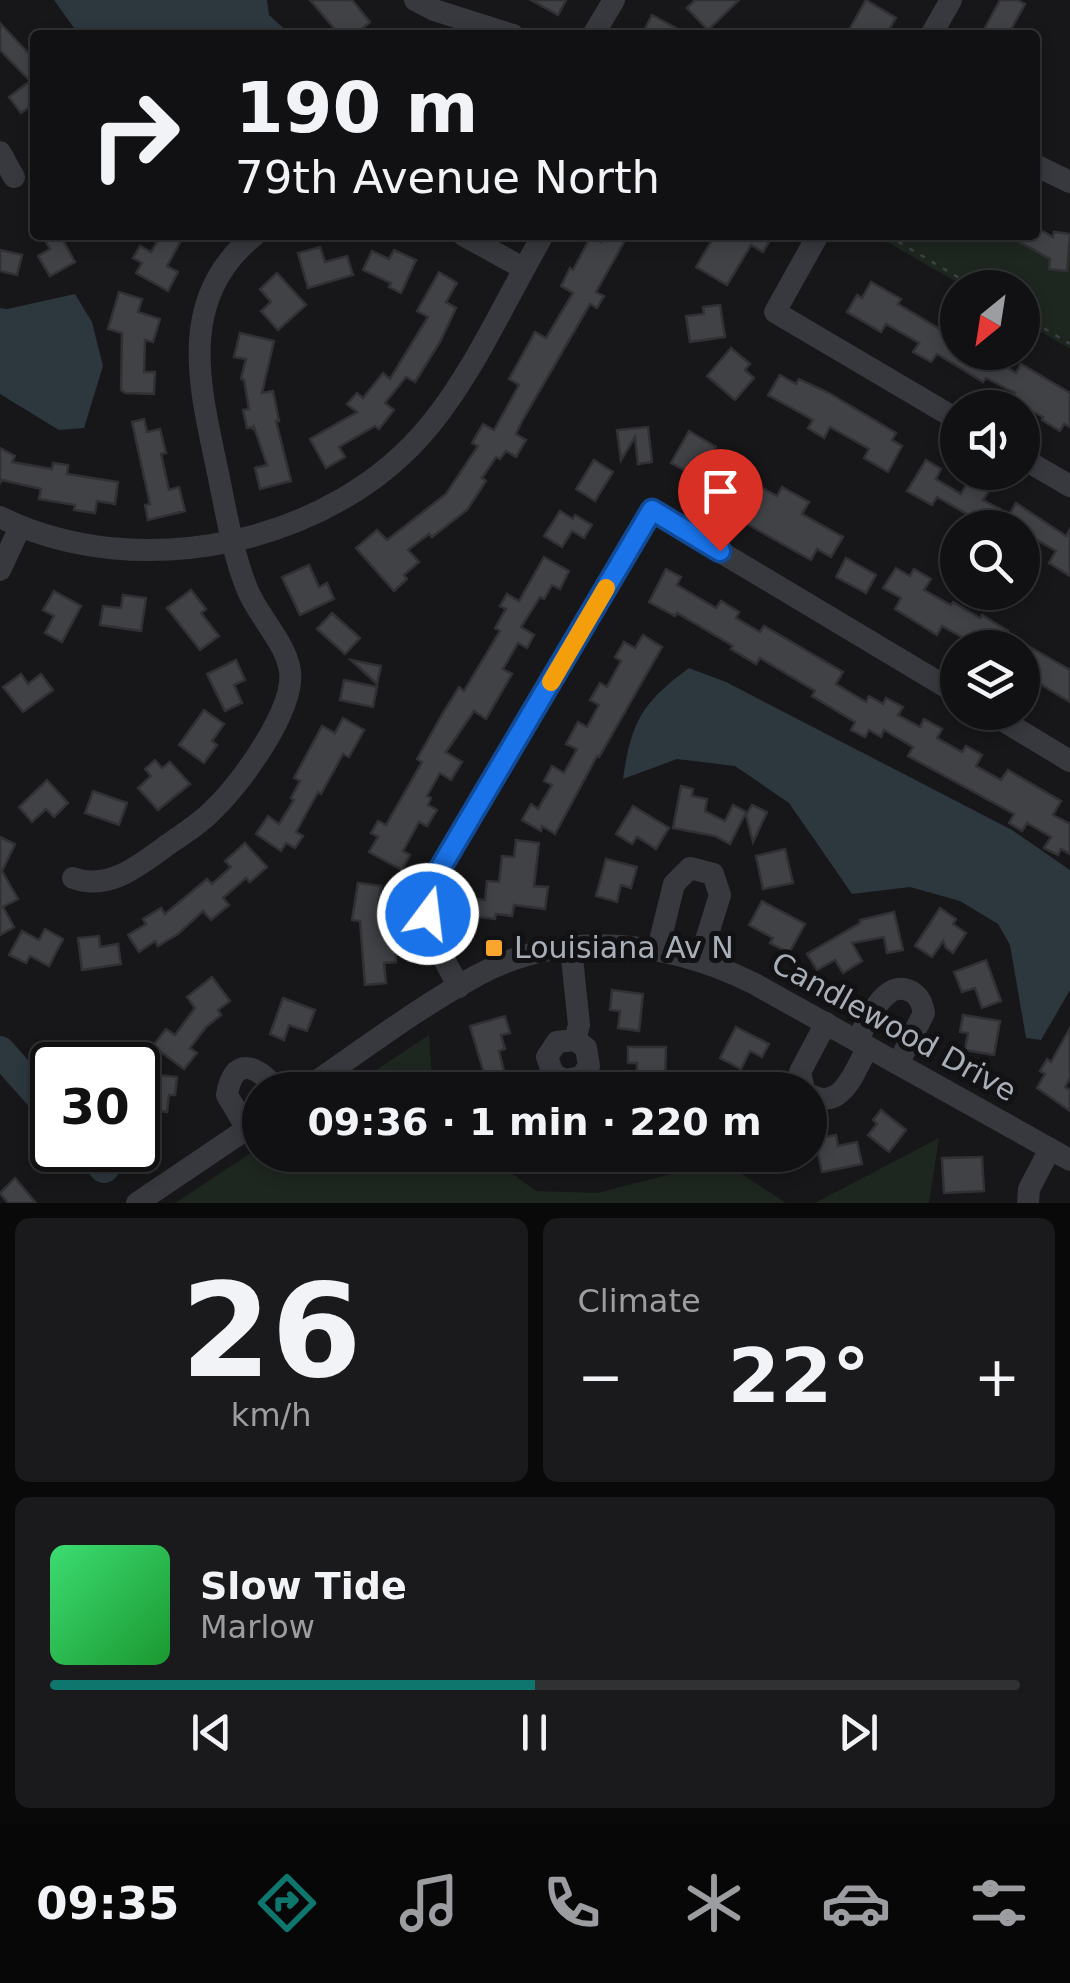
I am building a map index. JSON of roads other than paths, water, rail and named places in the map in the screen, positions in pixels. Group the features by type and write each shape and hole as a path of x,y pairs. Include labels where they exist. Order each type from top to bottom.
{"street":[{"path":"416,0 434,10 498,30"},
{"path":"595,30 614,0"},
{"path":"934,30 950,0"},
{"path":"0,152 14,177"},
{"path":"1040,167 1070,182"},
{"path":"73,878 90,885 110,880 128,872 194,826 232,791 289,692 290,672 285,654 246,588 199,386 201,321 212,290 228,262 251,240"},
{"path":"472,240 523,268"},
{"path":"0,570 10,522 70,543 118,550 164,550 296,524 334,506 371,483 432,424 539,240"},
{"path":"815,240 775,312 940,409"},
{"path":"1040,468 1070,486"},
{"path":"459,987 431,936 430,892 438,872 652,510 940,683"},
{"path":"1019,730 1070,761"},
{"path":"658,948 674,884 690,868 702,870 713,874 720,894 700,960"},
{"path":"571,948 579,1025 575,1040"},
{"name":"Candlewood Drive","path":"330,1072 422,1008 512,960 571,948 658,948 753,982 1060,1155"},
{"path":"827,1099 843,1092 887,994 903,988 912,992 924,1013 898,1064"},
{"path":"800,1072 826,1023"},
{"path":"242,1112 227,1095 234,1075 244,1068 264,1072"},
{"path":"137,1203 242,1133"},
{"path":"1028,1203 1028,1189 1060,1155"}],"waterway":[{"path":"0,1051 30,1085"}],"place":[{"name":"Louisiana Av N","path":"494,948"}]}
